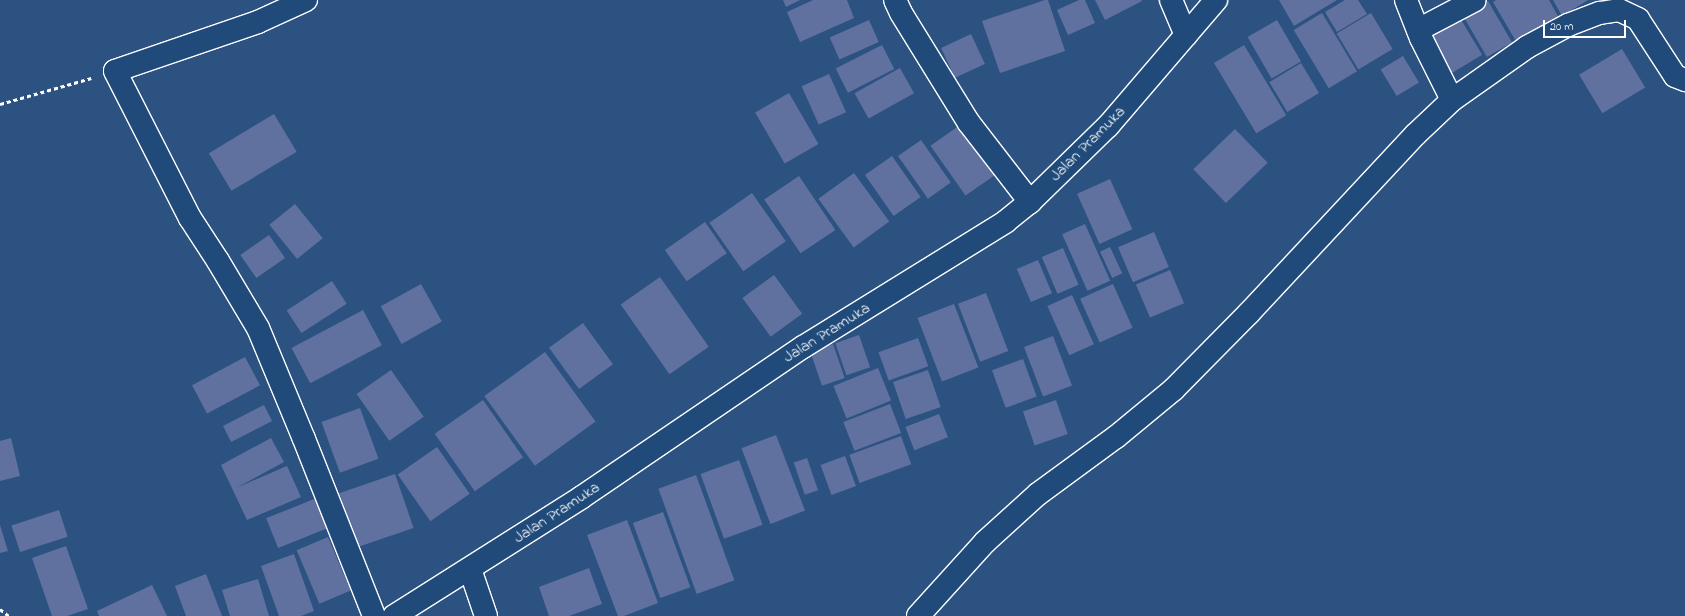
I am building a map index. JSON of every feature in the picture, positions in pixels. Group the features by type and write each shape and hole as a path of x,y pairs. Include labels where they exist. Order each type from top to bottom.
{"street":[{"path":"306,0 258,22 115,71 190,218 218,261 258,328 374,616"},
{"path":"895,0 901,13 969,123 1030,202"},
{"path":"1171,0 1186,35"},
{"name":"Jalan Pramuka","path":"394,616 582,497 803,347 1005,222 1030,202 1108,126 1216,0"},
{"path":"1406,0 1418,30 1452,100"},
{"path":"1418,30 1475,0"},
{"path":"918,616 985,542 1038,494 1116,437 1174,389 1249,313 1415,135 1452,100 1527,47 1568,24 1600,13 1619,10 1638,19 1675,76 1685,80"},
{"path":"470,569 486,616"}],"path":[{"path":"0,104 115,71"},
{"path":"0,610 9,616"}],"building":[{"path":"783,0 800,0 786,7"},
{"path":"813,0 847,0 854,18 800,42 787,12"},
{"path":"1048,0 1065,51 1000,73 982,21"},
{"path":"1079,0 1085,0 1095,23 1068,35 1057,10"},
{"path":"1095,0 1141,0 1142,1 1105,20"},
{"path":"1279,0 1337,0 1294,26"},
{"path":"1345,0 1358,0 1367,14 1337,32 1325,12"},
{"path":"1496,0 1549,0 1559,18 1517,43 1493,2"},
{"path":"1553,0 1588,0 1562,16"},
{"path":"1488,1 1512,43 1487,57 1463,16"},
{"path":"1322,13 1357,71 1329,88 1294,30"},
{"path":"1371,13 1393,49 1358,70 1337,34"},
{"path":"1460,18 1482,55 1447,76 1425,39"},
{"path":"869,20 879,42 839,59 830,37"},
{"path":"1277,20 1301,62 1272,79 1248,37"},
{"path":"971,34 985,64 955,78 941,48"},
{"path":"882,45 894,69 848,93 836,69"},
{"path":"1244,45 1286,115 1256,133 1214,63"},
{"path":"1622,49 1645,88 1602,113 1579,75"},
{"path":"1403,56 1419,83 1397,96 1381,69"},
{"path":"1301,63 1319,93 1287,112 1269,82"},
{"path":"900,68 914,93 869,119 855,93"},
{"path":"829,74 846,112 819,125 802,86"},
{"path":"789,93 818,144 785,164 755,112"},
{"path":"274,114 297,152 232,191 209,153"},
{"path":"960,125 995,175 965,196 931,146"},
{"path":"1235,129 1268,163 1226,203 1193,169"},
{"path":"921,140 951,183 928,199 898,156"},
{"path":"892,156 921,197 894,216 865,175"},
{"path":"854,173 889,222 854,247 818,199"},
{"path":"799,176 835,230 801,253 764,199"},
{"path":"1110,179 1132,229 1099,244 1077,194"},
{"path":"752,193 786,241 743,271 709,223"},
{"path":"295,204 323,238 297,259 269,225"},
{"path":"705,222 727,253 687,281 665,250"},
{"path":"1085,224 1110,281 1087,291 1062,234"},
{"path":"1154,232 1169,267 1133,282 1118,247"},
{"path":"269,235 285,258 256,278 240,255"},
{"path":"1110,247 1122,273 1112,278 1100,252"},
{"path":"1063,248 1079,285 1057,294 1042,257"},
{"path":"1038,260 1052,293 1031,302 1017,269"},
{"path":"1170,270 1184,303 1150,318 1136,284"},
{"path":"774,275 802,314 771,337 742,298"},
{"path":"660,277 709,347 669,374 621,305"},
{"path":"332,281 347,304 301,333 287,310"},
{"path":"421,284 442,322 402,344 381,306"},
{"path":"1113,284 1133,328 1100,342 1080,299"},
{"path":"986,293 1008,351 980,362 958,304"},
{"path":"1072,295 1094,344 1069,355 1047,306"},
{"path":"954,304 978,367 942,381 918,318"},
{"path":"363,310 382,345 310,383 291,348"},
{"path":"583,323 613,364 579,389 549,348"},
{"path":"859,335 870,367 846,375 835,343"},
{"path":"1053,336 1072,385 1043,397 1024,347"},
{"path":"918,338 928,366 889,381 879,352"},
{"path":"833,344 845,378 822,386 810,352"},
{"path":"545,352 596,422 535,466 484,396"},
{"path":"245,357 260,385 207,413 192,385"},
{"path":"1023,359 1037,397 1006,408 992,370"},
{"path":"878,368 891,400 847,418 833,386"},
{"path":"391,370 424,417 389,441 357,394"},
{"path":"928,370 941,407 906,419 893,382"},
{"path":"483,400 523,457 475,491 435,434"},
{"path":"1056,400 1068,434 1035,445 1023,411"},
{"path":"890,404 901,433 854,451 843,422"},
{"path":"264,405 272,421 231,442 223,426"},
{"path":"360,408 378,459 340,473 321,422"},
{"path":"939,414 948,437 914,450 905,427"},
{"path":"776,435 805,511 770,524 741,448"},
{"path":"901,436 911,464 860,483 849,455"},
{"path":"11,438 20,476 0,481 0,441"},
{"path":"271,438 284,462 236,488 287,466 301,497 247,520 221,465"},
{"path":"437,447 470,494 430,521 398,475"},
{"path":"845,456 856,486 832,495 821,465"},
{"path":"807,458 818,490 805,495 794,463"},
{"path":"739,460 763,525 724,539 700,474"},
{"path":"395,474 414,528 358,547 339,493"},
{"path":"696,475 734,580 697,594 658,489"},
{"path":"319,497 331,527 278,548 266,518"},
{"path":"59,510 68,537 20,552 11,525"},
{"path":"663,512 690,587 660,598 633,523"},
{"path":"627,520 658,603 624,616 618,616 587,535"},
{"path":"0,525 8,551 0,553"},
{"path":"328,537 351,590 319,604 297,550"},
{"path":"66,546 88,609 67,616 52,616 32,558"},
{"path":"294,554 314,611 301,616 279,616 261,566"},
{"path":"589,568 602,604 569,616 549,616 539,587"},
{"path":"206,574 222,616 186,616 175,586"},
{"path":"258,579 269,616 230,616 222,590"},
{"path":"152,585 167,616 99,616 97,611"}]}
